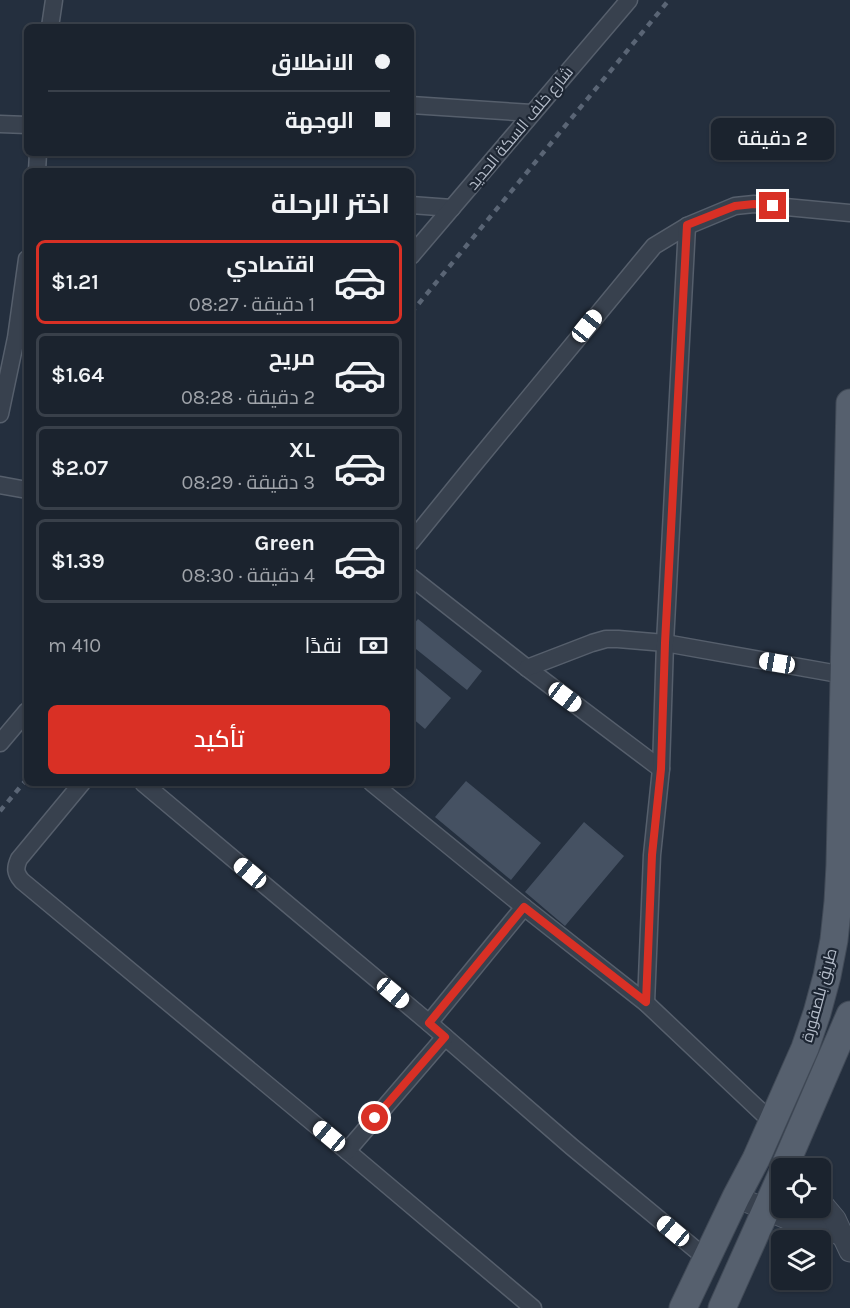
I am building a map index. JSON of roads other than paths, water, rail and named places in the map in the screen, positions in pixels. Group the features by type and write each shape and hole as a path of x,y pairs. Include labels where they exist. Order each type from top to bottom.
{"main road":[{"name":"طريق بلصفورة","path":"683,1308 756,1160 805,1048 818,1012 834,940 840,865 850,402"},
{"name":"طريق بلصفورة","path":"788,1158 850,1015"},
{"path":"722,1308 771,1199"}],"street":[{"path":"50,24 54,0"},
{"name":"شارع خلف السكة الحديد","path":"414,252 628,0"},
{"path":"414,105 532,113"},
{"path":"0,124 24,126"},
{"path":"414,538 654,246 687,225 735,206 754,204 850,213"},
{"path":"414,205 452,208"},
{"path":"646,1002 652,855 661,769 665,643 687,225"},
{"path":"0,414 21,338 24,302"},
{"path":"0,485 24,489"},
{"path":"414,579 661,769"},
{"path":"527,668 592,643 606,639 618,639 665,643 844,675"},
{"path":"0,743 24,715"},
{"path":"80,786 19,859 16,874 21,881 533,1308"},
{"path":"147,786 706,1259"},
{"path":"376,786 524,907 646,1002 773,1123"},
{"path":"429,1023 524,907"},
{"path":"347,1151 445,1037"},
{"path":"756,1160 771,1168"},
{"path":"736,1197 847,1243"},
{"path":"831,1214 847,1243"}],"railway":[{"path":"414,309 669,0"},
{"path":"0,811 24,783"}]}
